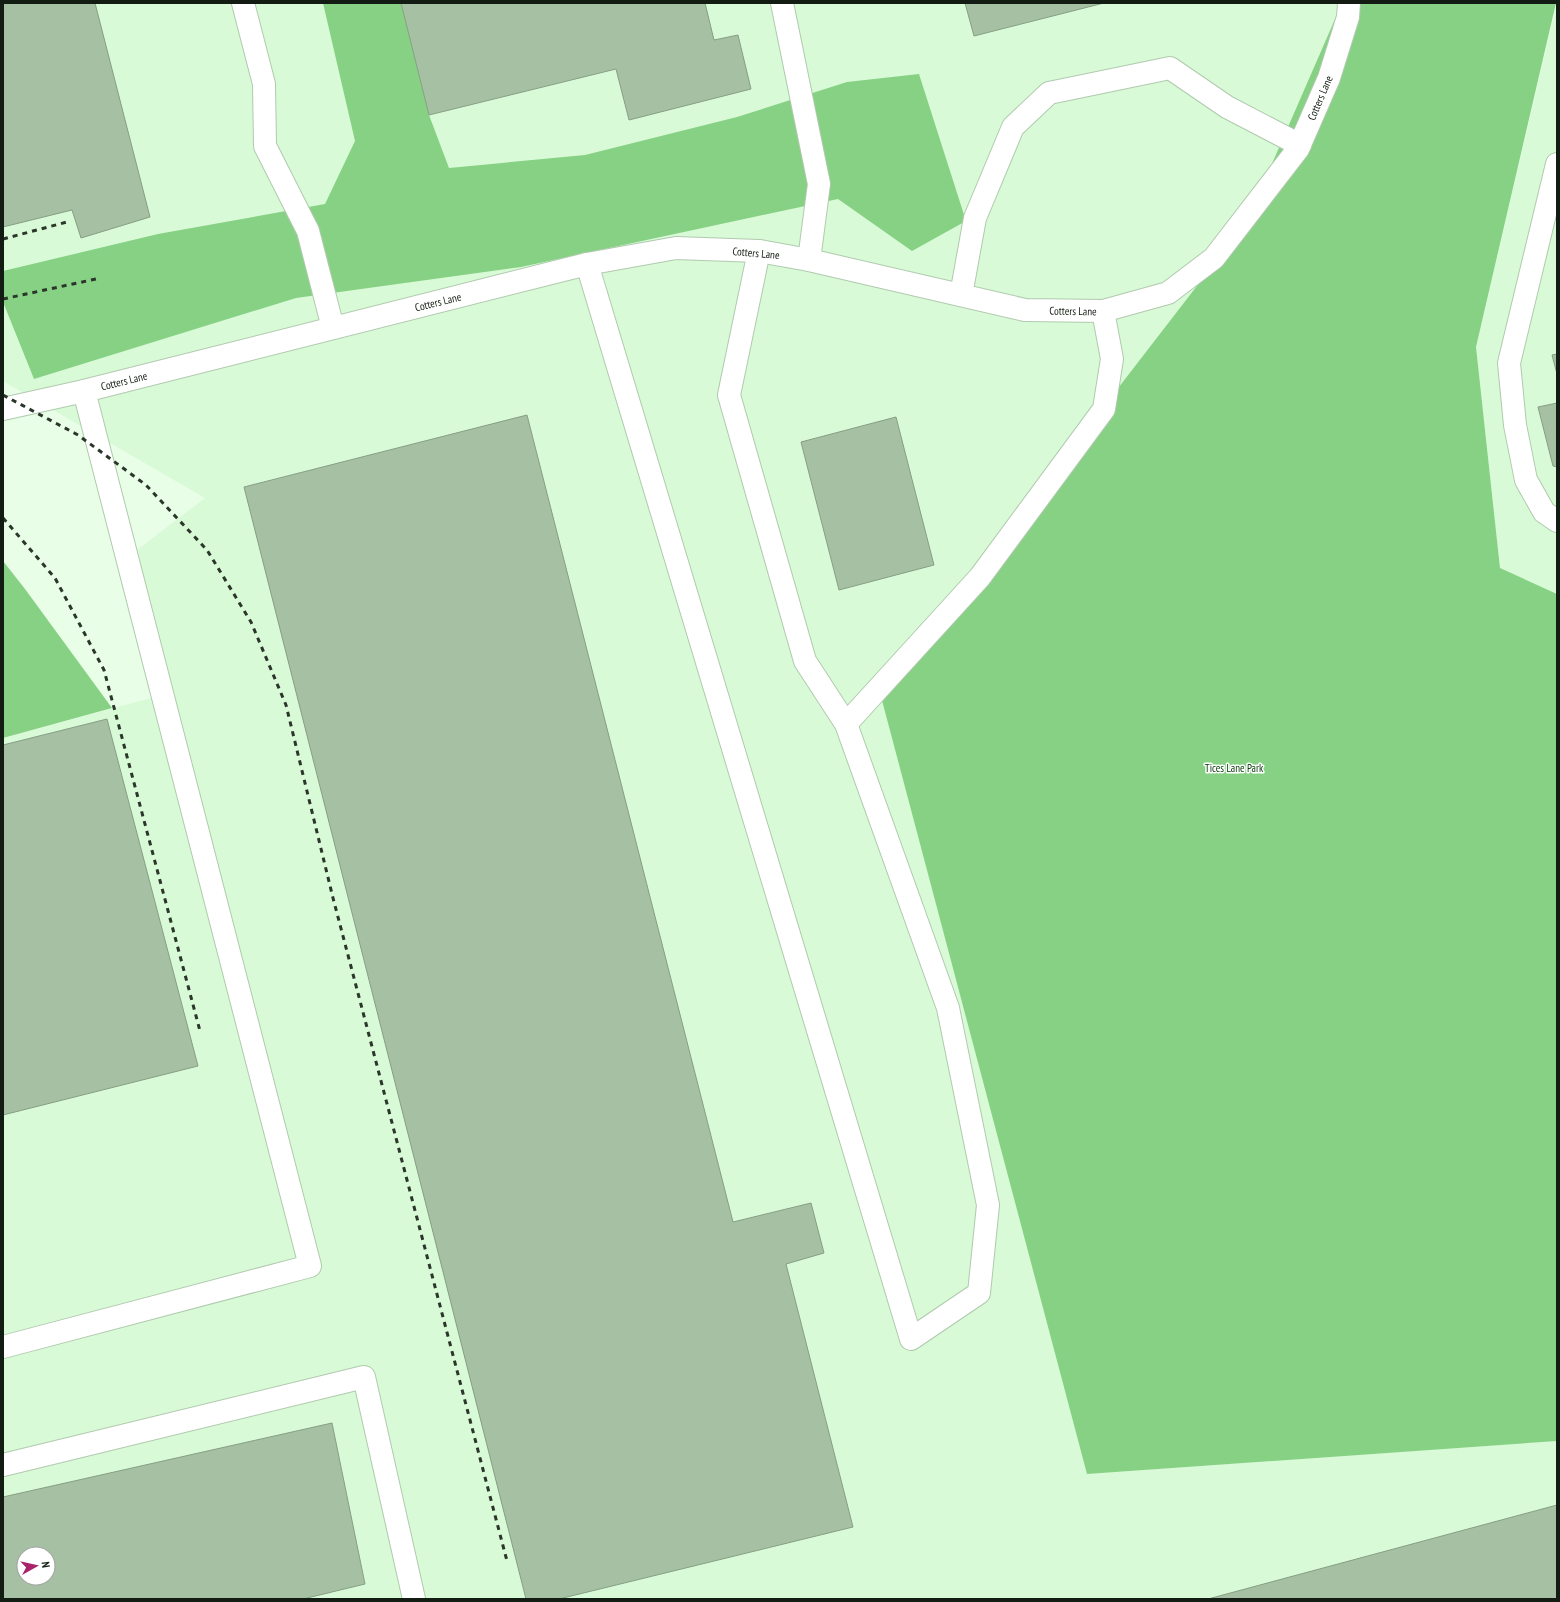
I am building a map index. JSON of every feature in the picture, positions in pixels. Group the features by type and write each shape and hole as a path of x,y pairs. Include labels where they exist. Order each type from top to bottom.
{"street":[{"path":"243,3 264,84 265,146 308,231 333,328"},
{"path":"782,3 820,184 809,260"},
{"name":"Cotters Lane","path":"3,409 84,391 587,264 676,248 759,251 809,260 1024,310 1104,311 1168,293 1214,258 1257,204 1300,145 1329,78 1348,17 1349,3"},
{"path":"962,295 975,218 1013,128 1049,93 1170,68 1227,107 1300,145"},
{"path":"1557,164 1509,363 1515,425 1526,480 1544,512 1557,521"},
{"path":"587,264 911,1338 979,1293 988,1205 948,1008 846,724 805,661 729,395 759,251"},
{"path":"846,724 980,577 1104,409 1112,359 1104,311"},
{"path":"3,1347 310,1266 84,391"},
{"path":"3,1465 364,1377 414,1599"}],"shaded area":[{"path":"3,3 1342,3 1247,221 943,615 1087,1474 1557,1441 1557,1599 3,1599 3,738 173,692 137,550 205,498 3,381"},
{"path":"1557,3 1557,594 1500,568 1476,347"}],"green space":[{"path":"323,3 401,3 429,115 449,168 585,155 737,117 847,82 919,74 966,221 912,251 838,199 521,267 296,298 34,379 3,302 3,271 158,234 325,204 355,141"},
{"name":"Tices Lane Park","path":"1342,3 1556,3 1476,347 1500,568 1557,594 1557,1441 1087,1474 879,689 943,615 1247,221"},
{"path":"3,561 25,589 112,708 3,738"}],"building":[{"path":"3,3 95,3 150,217 81,238 72,210 3,227"},
{"path":"401,3 705,3 714,40 738,35 751,89 629,120 616,69 429,115"},
{"path":"965,3 1104,3 974,36"},
{"path":"1557,354 1557,374 1552,355"},
{"path":"1557,403 1557,467 1553,466 1538,407"},
{"path":"527,415 733,1222 811,1203 824,1253 786,1264 853,1527 559,1599 526,1599 244,487"},
{"path":"896,417 934,565 839,590 801,442"},
{"path":"107,719 198,1066 3,1115 3,745"},
{"path":"332,1423 365,1584 303,1599 3,1599 3,1497"},
{"path":"1557,1505 1557,1599 1208,1599"}],"railway":[{"path":"3,239 67,222"},
{"path":"3,299 96,279"},
{"path":"3,395 78,435 146,485 207,550 251,622 286,705 333,898 507,1561"},
{"path":"3,518 55,578 104,670 200,1031"}]}
